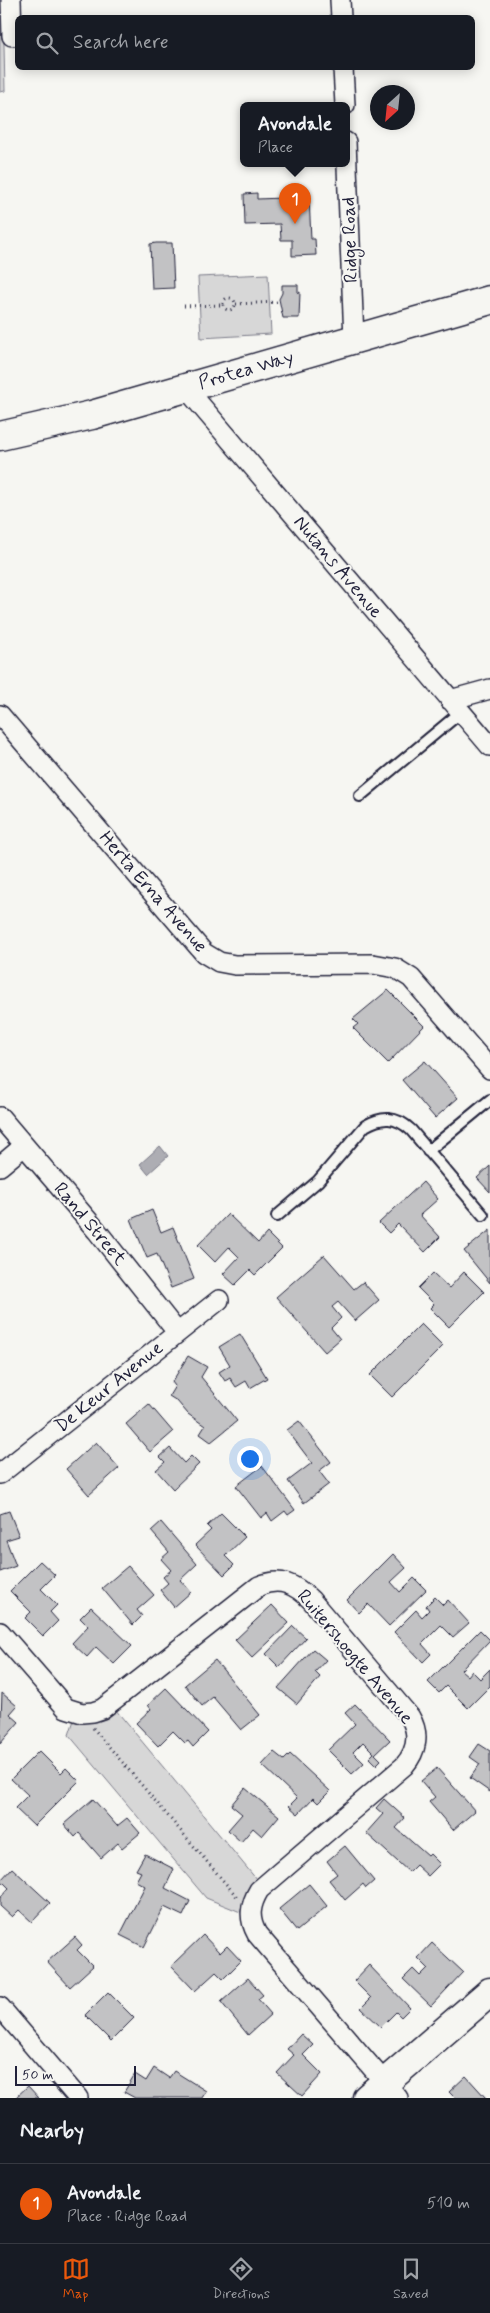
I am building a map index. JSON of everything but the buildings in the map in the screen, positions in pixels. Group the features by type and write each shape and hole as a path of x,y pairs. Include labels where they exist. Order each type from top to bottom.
{"street":[{"path":"11,0 12,36"},
{"path":"340,0 341,15"},
{"path":"343,70 345,102"},
{"name":"Ridge Road","path":"347,167 354,339"},
{"name":"Protea Way","path":"0,436 68,422 490,300"},
{"name":"Nutans Avenue","path":"186,388 490,746"},
{"path":"456,706 490,689"},
{"name":"Herta Erna Avenue","path":"0,715 204,953 227,964 373,964 395,968 418,985 490,1070"},
{"name":"Rand Street","path":"0,1117 97,1231 177,1332"},
{"path":"0,1166 24,1146"},
{"name":"De Keur Avenue","path":"0,1474 219,1300"},
{"name":"Ruitershoogte Avenue","path":"82,1713 102,1709 259,1586 274,1582 288,1583 302,1590 311,1600 410,1717 416,1730 416,1746 404,1766 259,1890 250,1911"},
{"path":"0,1632 60,1703 66,1708 82,1713"},
{"path":"250,1911 251,1920 257,1934 383,2093 490,1992"},
{"path":"0,2007 78,2098"}],"lane":[{"path":"360,796 456,706"},
{"path":"428,1152 490,1100"},
{"path":"277,1216 318,1181 355,1135 374,1121 396,1119 410,1130 483,1215"}],"path":[{"path":"223,305 225,300 229,298 234,300 236,304"},
{"path":"223,305 225,309 230,311 236,304 279,302"},
{"path":"184,306 223,305"},
{"path":"82,1713 250,1911"}],"shaded area":[{"path":"0,0 3,0 5,91 0,92"},
{"path":"268,274 271,334 201,338 198,277"},
{"path":"160,1146 168,1156 148,1174 140,1164"},
{"path":"115,1709 257,1880 243,1913 206,1898 69,1735 74,1720"}],"place":[{"name":"Avondale","path":"295,224"}]}
